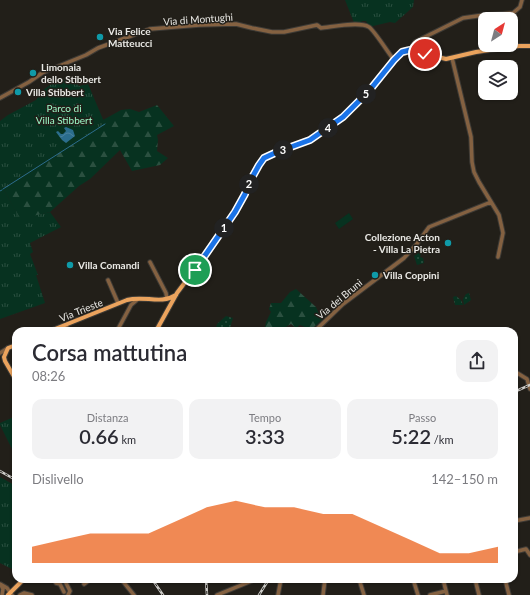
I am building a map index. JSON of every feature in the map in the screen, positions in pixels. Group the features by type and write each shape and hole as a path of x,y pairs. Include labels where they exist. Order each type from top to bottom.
{"main road":[{"path":"158,327 168,301 176,295 242,201 249,183 261,161 267,156 310,140 340,119 369,91 402,52 410,50 443,59 476,52 519,46 530,46"},
{"name":"Via Trieste","path":"61,327 124,301 138,298 168,301"},
{"path":"12,346 8,348 3,358 12,373"},
{"path":"12,593 21,583"}],"street":[{"path":"410,50 415,42 463,18 513,13 520,7 522,0"},
{"name":"Via di Montughi","path":"0,98 42,74 86,55 98,48 150,29 236,24 272,32 284,32 317,25 321,28 348,25 367,26 394,60"},
{"path":"452,58 471,137 473,168 479,182 498,215 503,233 498,257"},
{"name":"Via dei Bruni","path":"319,327 344,304 416,246 429,227 491,202"},
{"path":"150,262 166,293 168,301"},
{"name":"Via Trieste","path":"108,280 118,303"},
{"path":"119,327 132,303 138,298"},
{"path":"124,301 128,310"},
{"path":"0,352 8,348"},
{"path":"518,373 528,379 530,390"},
{"path":"518,520 530,518"},
{"path":"518,551 526,549 530,555"},
{"path":"56,583 60,584 64,592"},
{"path":"66,583 70,590 68,595"},
{"path":"124,583 134,595"},
{"path":"217,595 223,594 247,583"},
{"path":"278,595 280,583"},
{"path":"323,595 324,583"},
{"path":"360,583 364,595"},
{"path":"414,583 418,595"},
{"path":"430,595 446,593 444,583"},
{"path":"476,583 479,595"},
{"path":"506,583 509,595"},
{"path":"0,584 12,593"},
{"path":"0,584 3,590 2,595"},
{"path":"22,594 32,595"}],"green space":[{"path":"345,0 414,0 413,7 395,23 390,22 369,27 366,21 362,21 360,24 355,25"},
{"name":"Parco di Villa Stibbert","path":"72,77 79,86 88,84 105,124 3,188 20,219 50,212 61,227 30,243 33,252 30,254 38,275 36,275 45,303 0,319 0,121 36,100 43,90 50,85"},
{"path":"157,105 174,126 157,135 157,151 168,158 160,165 132,171 120,150 90,179 79,186 50,212 20,220 3,188 104,124 103,120 121,110 130,109 139,112"},
{"path":"349,213 353,219 339,229 335,223"},
{"path":"420,252 420,257 423,258 424,263 417,265 414,256"},
{"path":"296,289 316,307 319,314 324,318 314,327 305,327 300,325 295,327 291,324 286,327 265,327 271,312 269,309 271,303 281,303 290,292"},
{"path":"469,293 471,300 464,305 463,299 466,294"},
{"path":"456,296 461,300 463,305 455,305 453,297"},
{"path":"226,316 233,318 230,327 216,327 217,324"},
{"path":"12,418 12,449 0,425 0,423"},
{"path":"0,477 12,484 12,569 0,563"}],"water":[{"path":"66,127 73,130 75,136 66,143 56,132 58,131 63,134 66,131 64,128"}],"waterway":[{"path":"3,189 105,124"}],"railway":[{"path":"518,390 530,385"},
{"path":"0,471 12,478"},
{"path":"155,583 163,595"},
{"path":"206,583 207,595"},
{"path":"259,595 266,583"}],"place":[{"name":"Via Felice Matteucci","path":"100,37"},
{"name":"Limonaia dello Stibbert","path":"33,73"},
{"name":"Villa Stibbert","path":"18,92"},
{"name":"Collezione Acton - Villa La Pietra","path":"448,243"},
{"name":"Villa Comandi","path":"70,265"},
{"name":"Villa Coppini","path":"375,275"}],"route":[{"path":"195,270 235,212 249,183 264,158 277,152 303,144 343,117 369,91 400,53 410,50 425,54"}]}
